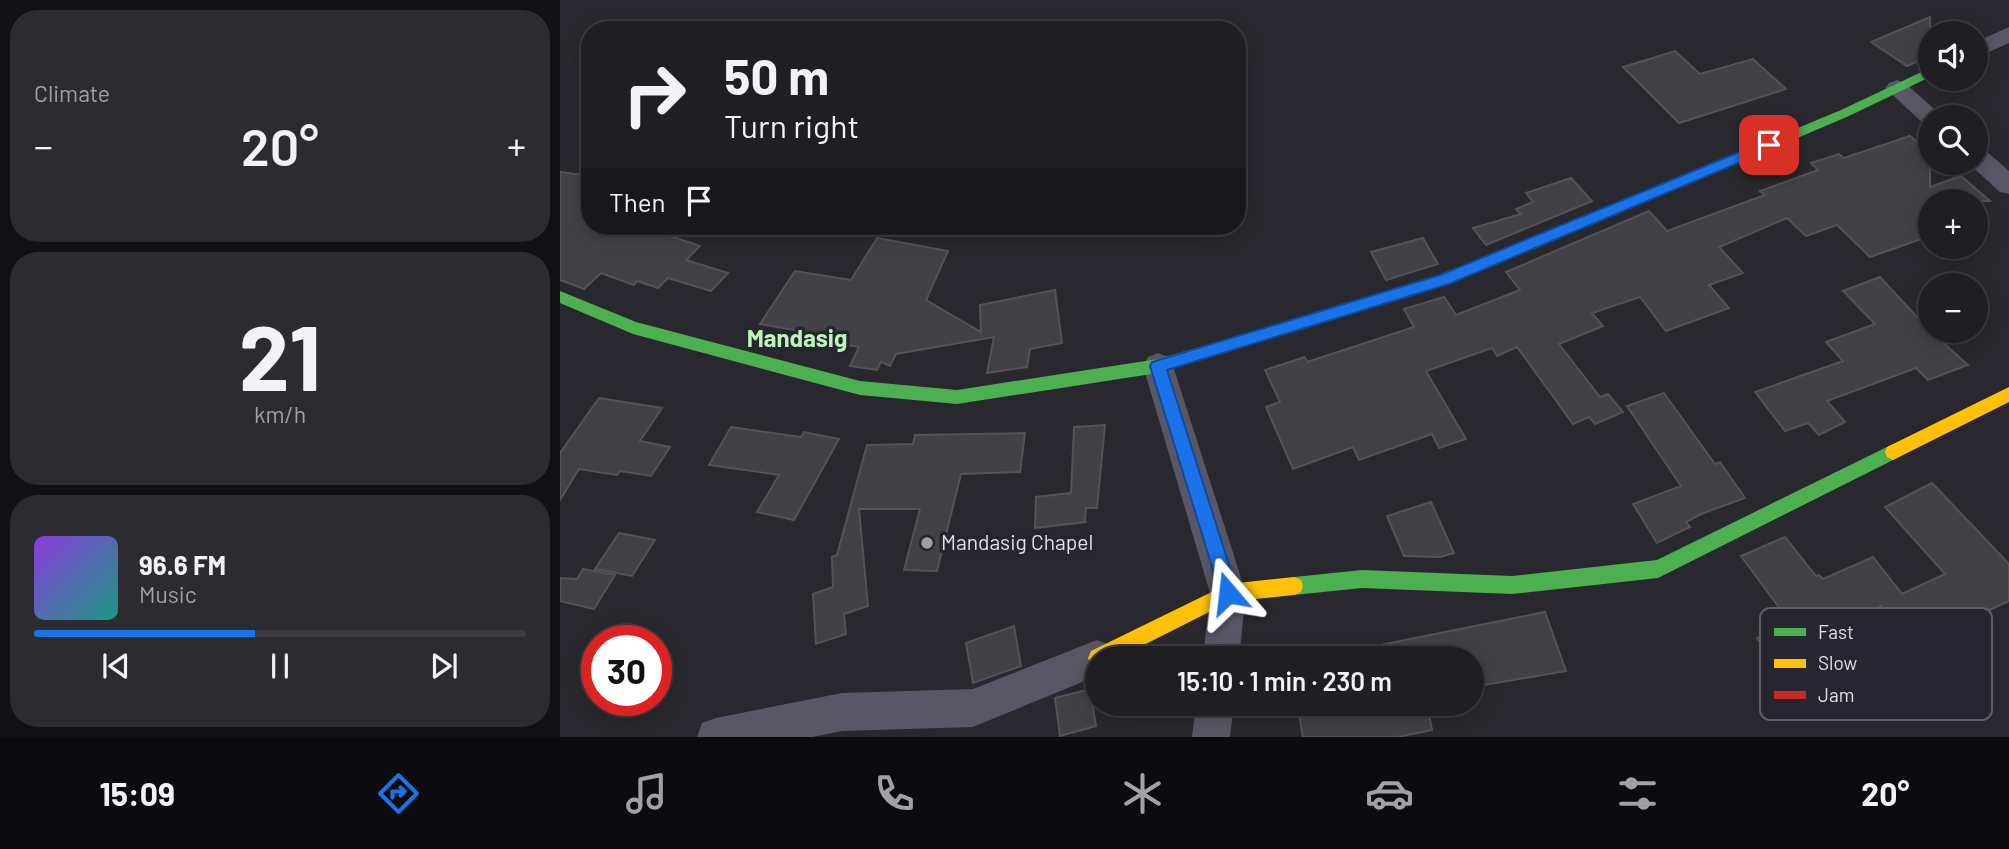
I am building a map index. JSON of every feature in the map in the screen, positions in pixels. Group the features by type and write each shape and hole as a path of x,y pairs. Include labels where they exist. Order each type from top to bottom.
{"street":[{"path":"1988,45 2009,34"},
{"path":"560,297 633,328 860,388 957,397 1157,366 1444,279 1844,113 1918,78"},
{"path":"1897,88 1918,106"},
{"path":"1988,167 2009,185"},
{"path":"1157,366 1228,593 1222,646"},
{"path":"1121,646 1228,593 1362,579 1512,585 1658,569 2009,394"},
{"path":"716,737 842,712 972,708 1085,663"},
{"path":"1211,737 1214,716"}],"building":[{"path":"1918,22 1918,61 1907,66 1871,42"},
{"path":"1675,51 1700,74 1753,59 1786,89 1679,123 1623,67"},
{"path":"1910,136 1918,143 1918,175 1930,175 1930,187 1961,176 1976,189 1918,189 1918,240 1870,257 1837,225 1806,236 1787,218 1719,247 1743,273 1709,285 1729,308 1666,331 1640,297 1592,313 1603,326 1559,344 1600,397 1608,394 1623,412 1595,424 1589,417 1573,424 1517,347 1497,356 1492,348 1426,371 1466,439 1439,448 1432,434 1359,460 1353,447 1293,469 1266,407 1280,402 1265,370 1305,357 1307,362 1414,327 1404,309 1444,297 1456,315 1520,290 1506,272 1649,211 1667,231 1765,195 1760,191 1818,170 1811,163 1839,154 1844,158"},
{"path":"560,172 581,175 581,235 667,235 700,246 686,260 728,273 711,291 668,278 658,288 637,281 634,285 601,273 584,289 560,280"},
{"path":"1571,178 1592,201 1486,245 1473,228 1521,214 1516,209 1533,202 1526,193"},
{"path":"877,238 948,251 926,300 981,332 980,305 1055,290 1062,343 1030,349 1027,367 987,373 994,337 896,354 890,366 881,362 877,370 850,366 859,347 819,340 822,335 760,324 795,271 851,280"},
{"path":"1423,238 1438,264 1386,280 1371,252"},
{"path":"1880,277 1918,318 1918,343 1943,343 1968,365 1928,380 1916,368 1827,401 1845,422 1819,435 1808,423 1785,431 1755,392 1843,361 1826,342 1875,324 1843,291"},
{"path":"1664,393 1715,464 1720,462 1745,498 1701,514 1686,522 1690,527 1657,543 1633,504 1681,486 1627,406"},
{"path":"599,398 662,408 640,441 670,447 651,476 620,471 617,475 579,469 560,500 560,453"},
{"path":"1105,425 1097,508 1086,508 1085,522 1035,528 1036,497 1071,493 1074,427"},
{"path":"731,427 801,437 804,432 839,439 794,520 757,512 779,475 709,465"},
{"path":"1025,433 1020,472 961,474 937,571 904,570 920,509 859,509 868,606 844,614 846,634 816,644 813,594 833,587 832,557 837,555 867,445 913,444 915,435"},
{"path":"1932,483 2009,564 2009,601 1992,609 1881,606 1779,608 1741,556 1785,537 1816,576 1819,575 1823,579 1873,557 1902,594 1945,574 1885,507"},
{"path":"1431,502 1454,553 1440,557 1404,556 1387,516"},
{"path":"619,533 655,540 632,576 595,569"},
{"path":"583,569 615,575 594,609 560,601 560,578 577,579"},
{"path":"1545,612 1566,671 1484,685 1484,646 1375,646"},
{"path":"1014,626 1021,666 973,683 966,643"},
{"path":"1085,690 1085,716 1094,716 1096,726 1060,736 1055,698"},
{"path":"1299,716 1429,716 1432,730 1398,737 1303,737"}],"traffic: fast":[{"path":"1757,150 1845,113 1918,78"},
{"path":"560,297 633,328 860,388 957,397 1158,366 1234,343"},
{"path":"1294,586 1362,579 1512,585 1658,569 1893,452"}],"traffic: slow":[{"path":"1538,241 1757,150"},
{"path":"1893,452 2009,394"},
{"path":"1122,646 1228,593 1294,586"}],"traffic: jam":[{"path":"1234,343 1444,280 1538,241"}],"place":[{"name":"Mandasig Chapel","path":"927,543"}],"district":[{"name":"Mandasig","path":"797,339"}],"route":[{"path":"1228,593 1157,366 1444,279 1769,145"}]}
